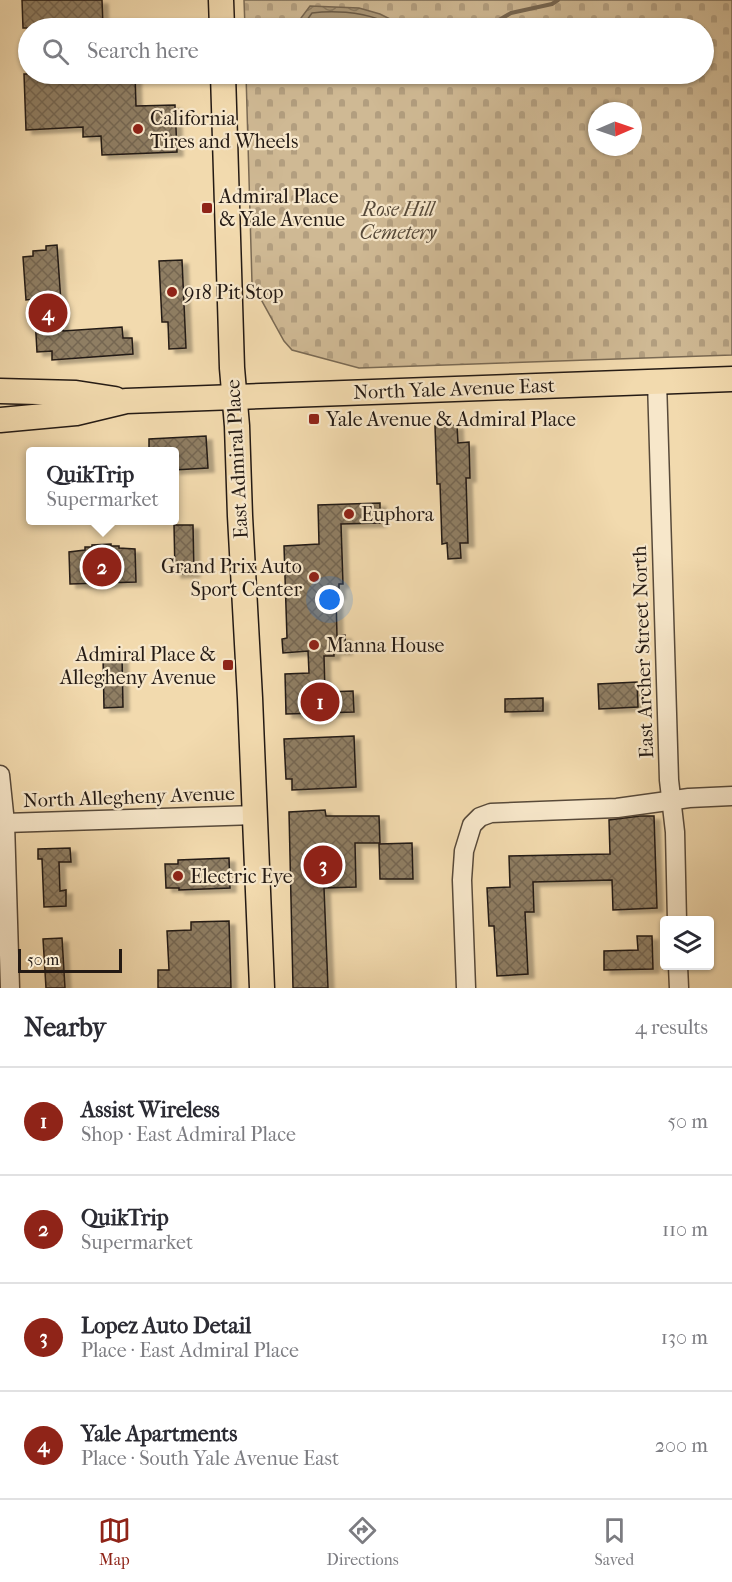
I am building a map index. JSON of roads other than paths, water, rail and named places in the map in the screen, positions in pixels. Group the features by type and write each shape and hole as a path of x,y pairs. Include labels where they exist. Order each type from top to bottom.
{"main road":[{"path":"221,0 222,18"},
{"name":"East Admiral Place","path":"223,84 232,368 237,426 256,815 262,988"},
{"name":"North Yale Avenue East","path":"126,401 732,379"},
{"path":"0,391 76,393 126,401"},
{"path":"0,420 76,413 126,401"}],"street":[{"name":"East Archer Street North","path":"657,381 677,916"},
{"path":"0,775 5,823 10,988"},
{"path":"466,988 462,869 464,851 472,825 480,817 491,813 617,808 689,798 732,796"},
{"name":"North Allegheny Avenue","path":"5,823 256,815"},
{"path":"678,970 679,988"}],"water":[{"path":"310,6 359,8 388,18 301,18"}],"waterway":[{"path":"502,18 511,13 552,4 558,0"}],"place":[{"name":"California Tires and Wheels","path":"138,129"},
{"name":"Admiral Place & Yale Avenue","path":"207,208"},
{"name":"918 Pit Stop","path":"172,292"},
{"name":"Yale Apartments","path":"48,313"},
{"name":"Yale Avenue & Admiral Place","path":"314,419"},
{"name":"Euphora","path":"349,514"},
{"name":"QuikTrip","path":"102,567"},
{"name":"Grand Prix Auto Sport Center","path":"314,577"},
{"name":"Manna House","path":"314,645"},
{"name":"Admiral Place & Allegheny Avenue","path":"228,665"},
{"name":"Assist Wireless","path":"320,702"},
{"name":"Lopez Auto Detail","path":"323,865"},
{"name":"Electric Eye","path":"178,876"}],"park label":[{"name":"Rose Hill Cemetery","path":"398,220"}]}
